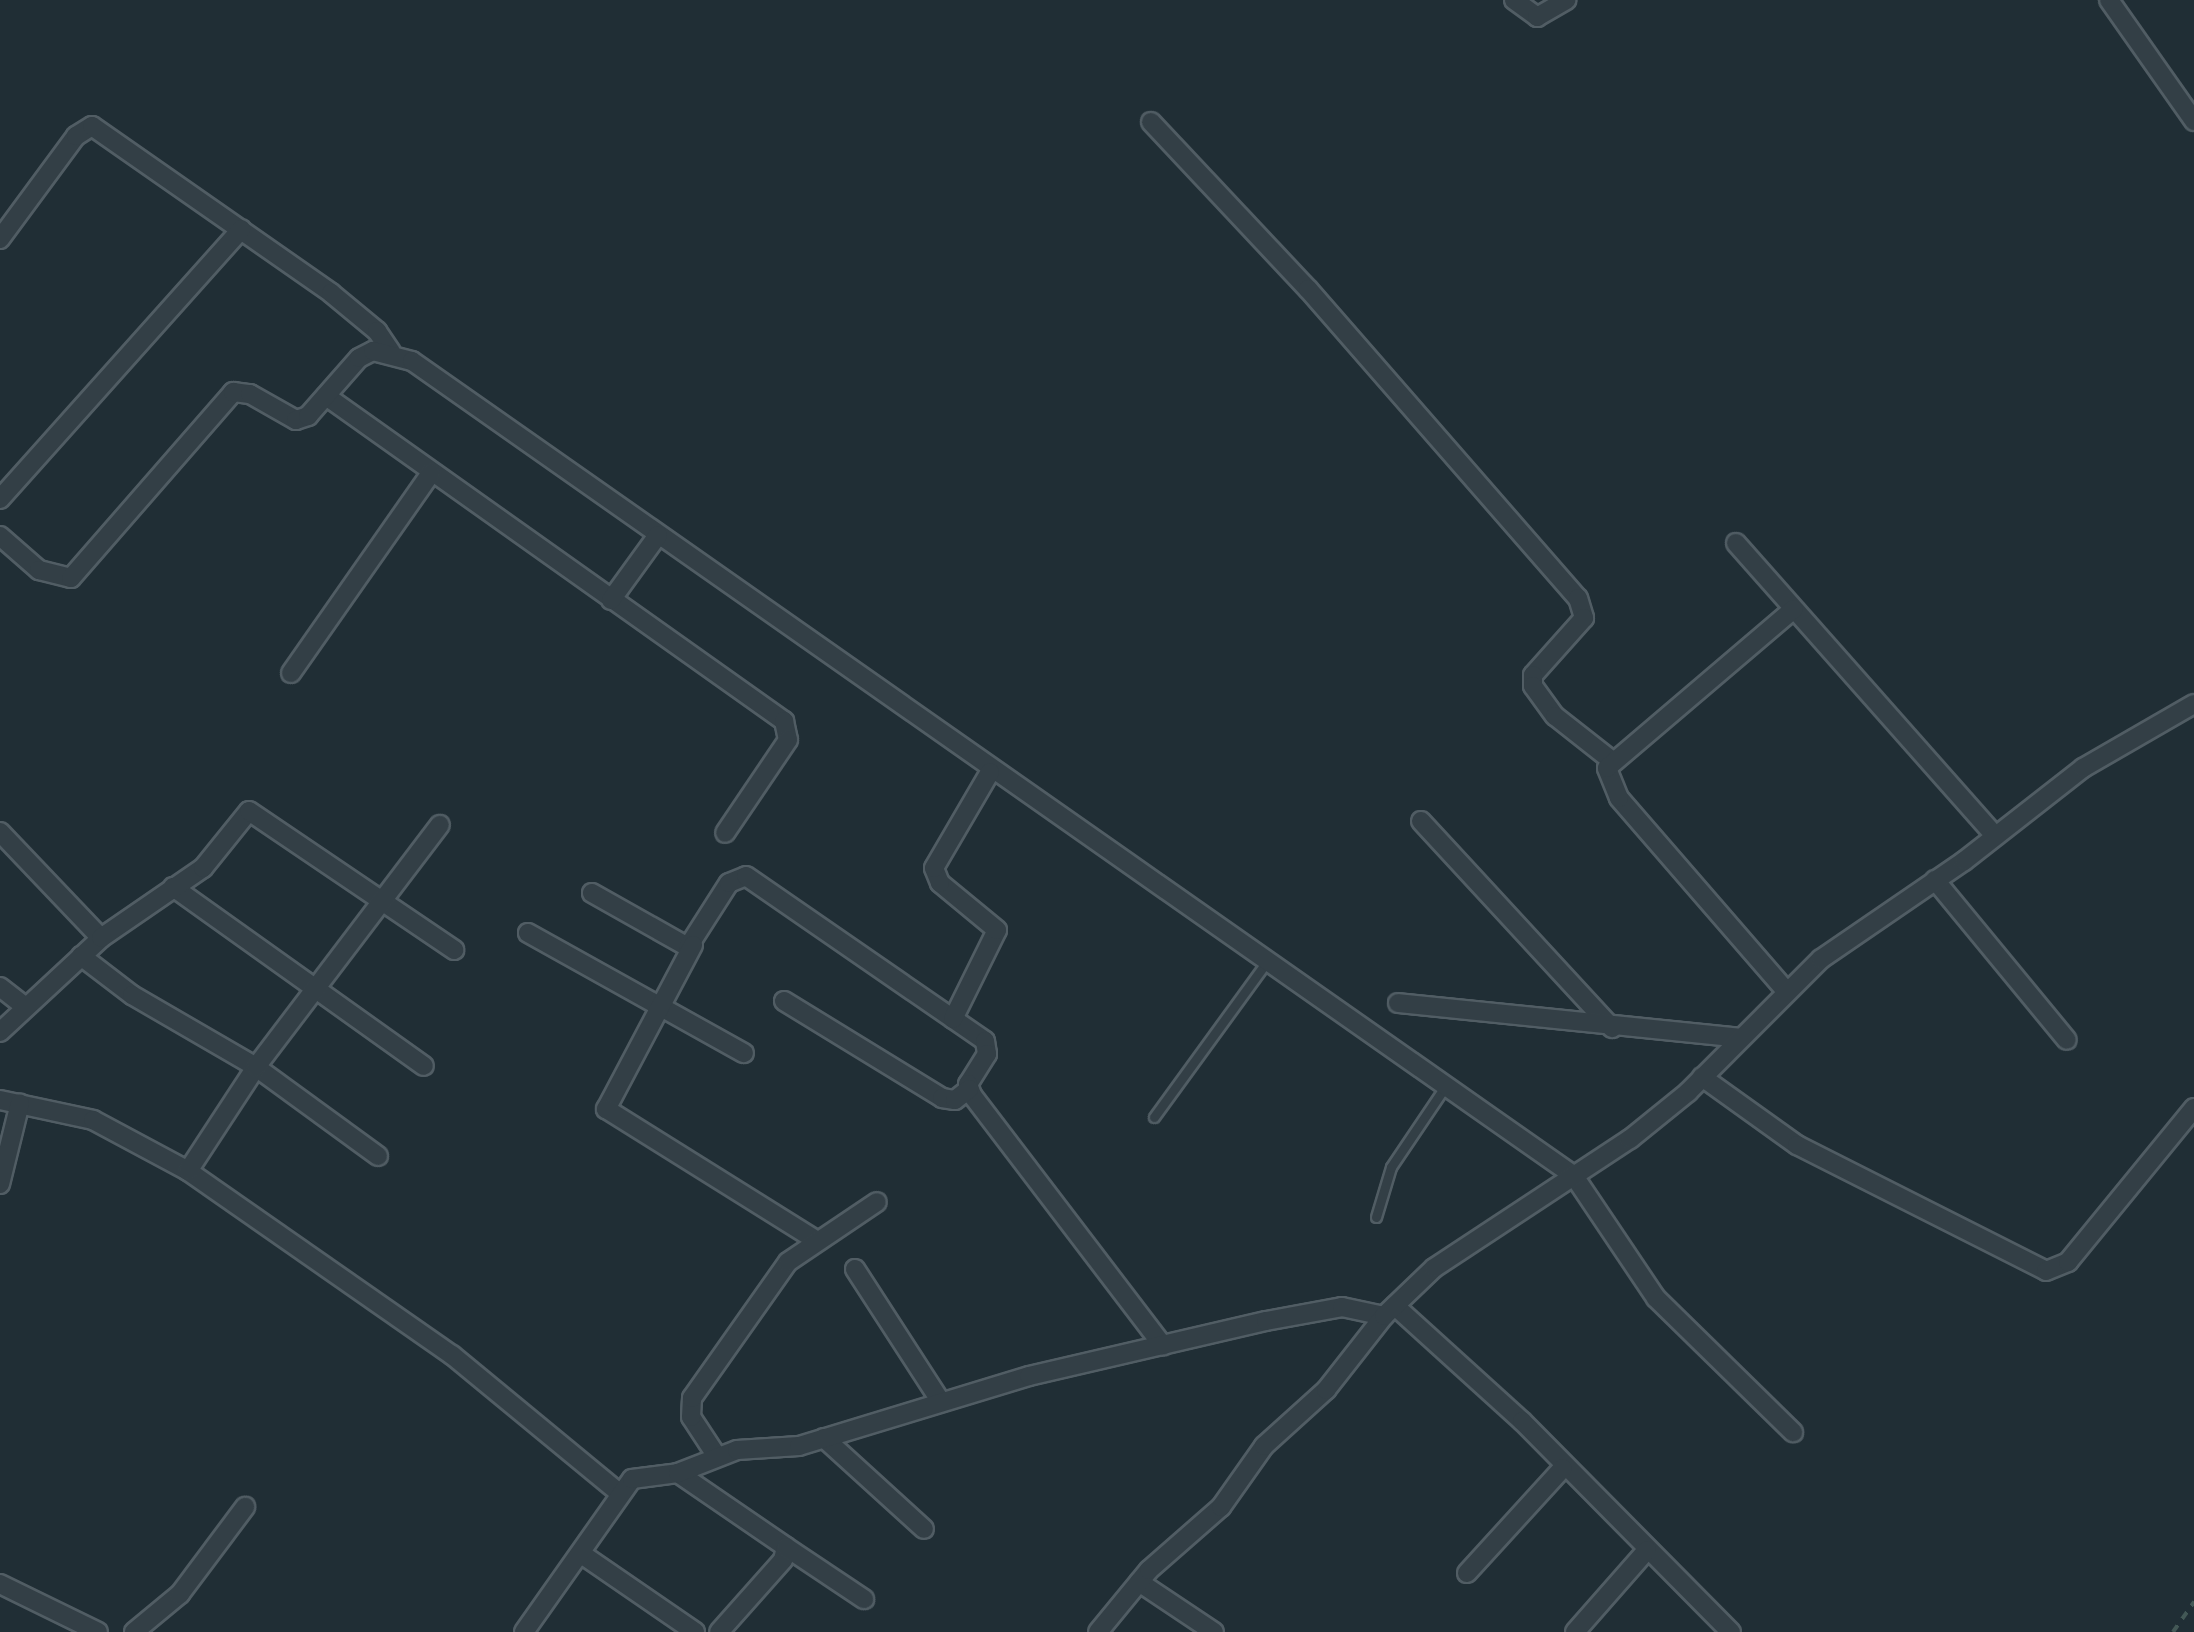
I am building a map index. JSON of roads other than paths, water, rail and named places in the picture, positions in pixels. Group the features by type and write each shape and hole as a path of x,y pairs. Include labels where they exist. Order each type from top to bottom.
{"street":[{"path":"1514,0 1536,18 1566,0"},
{"path":"2114,2 2194,122"},
{"path":"1151,122 1322,304 1578,598 1584,618 1540,666 1533,686 1555,716 1611,760"},
{"path":"3,227 76,136 92,126 355,312 390,352 428,370 990,772 1574,1176 1638,1275 1690,1337 1793,1432"},
{"path":"0,499 241,229"},
{"path":"0,536 40,570 71,578 233,392 250,394 296,420 326,396 360,358 390,352"},
{"path":"326,396 790,730 725,833"},
{"path":"291,673 432,472"},
{"path":"611,600 658,534"},
{"path":"1736,543 1995,836"},
{"path":"1787,992 1610,784 1611,760 1794,609"},
{"path":"1098,1632 1140,1582 1221,1507 1264,1446 1326,1390 1389,1311 1434,1268 1574,1176 1713,1066 1821,959 2084,768 2194,704"},
{"path":"953,1019 997,930 940,883 934,868 990,772"},
{"path":"0,1032 101,938 214,857 249,811 454,950"},
{"path":"1422,820 1612,1028"},
{"path":"188,1170 256,1066 440,825"},
{"path":"0,832 101,938"},
{"path":"784,1002 942,1098 955,1100 968,1089 988,1050 953,1019 746,876 729,882 610,1097 608,1114 816,1240"},
{"path":"1934,880 2067,1040"},
{"path":"174,887 318,986 424,1066"},
{"path":"592,893 684,946 693,945"},
{"path":"528,933 744,1053"},
{"path":"81,956 132,995 256,1066 378,1156"},
{"path":"0,987 24,1006"},
{"path":"1398,1004 1740,1038"},
{"path":"1713,1066 1796,1145 2032,1269 2059,1269 2194,1108"},
{"path":"968,1089 1163,1346"},
{"path":"0,1100 93,1120 188,1170 452,1355 617,1491"},
{"path":"0,1184 20,1103"},
{"path":"716,1455 691,1417 692,1398 775,1276 816,1240 877,1202"},
{"path":"855,1268 941,1402"},
{"path":"524,1632 583,1555 617,1491 642,1475 678,1472 716,1455 824,1438 941,1402 1163,1346 1342,1307 1389,1311 1522,1421 1563,1468 1730,1632"},
{"path":"824,1438 924,1529"},
{"path":"1468,1572 1563,1468"},
{"path":"678,1472 864,1599"},
{"path":"134,1632 180,1594 245,1507"},
{"path":"719,1632 783,1560 786,1547"},
{"path":"1574,1632 1646,1550"},
{"path":"583,1555 695,1632"},
{"path":"1140,1582 1214,1632"},
{"path":"0,1584 98,1632"}],"lane":[{"path":"1154,1116 1266,963"},
{"path":"1376,1217 1390,1167 1444,1087"}]}
